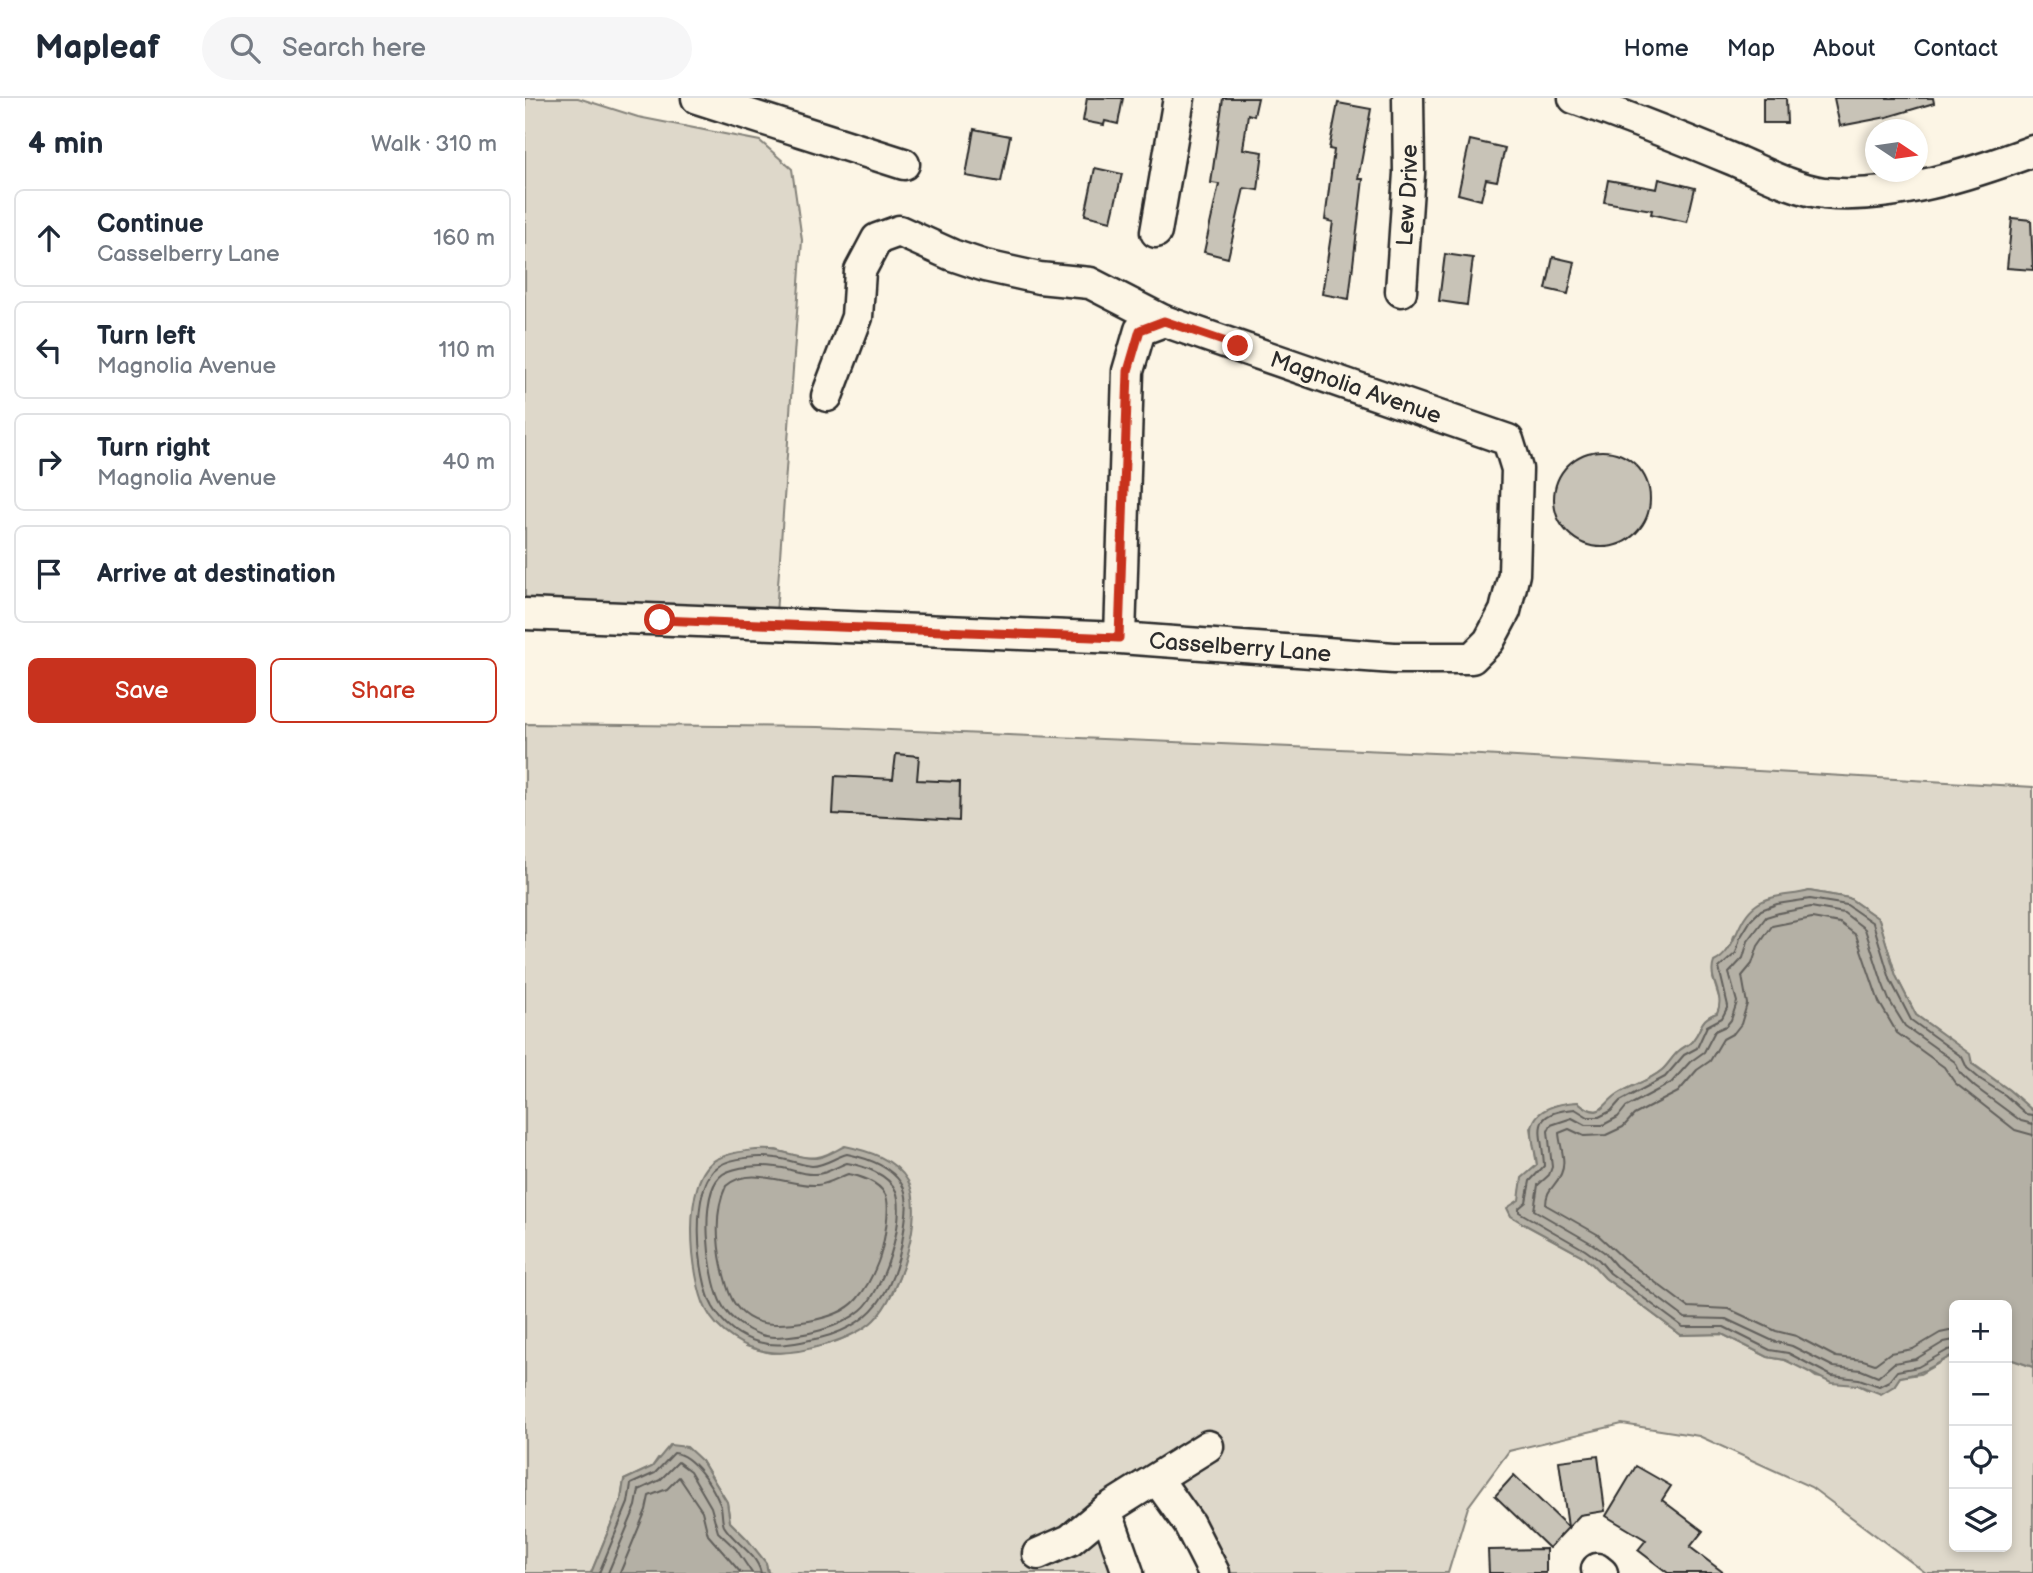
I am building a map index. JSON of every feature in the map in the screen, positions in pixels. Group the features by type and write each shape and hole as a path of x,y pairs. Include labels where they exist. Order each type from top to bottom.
{"street":[{"path":"698,98 904,164"},
{"path":"1156,232 1179,98"},
{"name":"Lew Drive","path":"1401,291 1409,173 1408,98"},
{"path":"1574,98 1630,117 1781,180 1822,192 1854,194 1893,189 1966,173 2033,151"},
{"name":"Magnolia Avenue","path":"827,396 857,317 860,271 877,239 899,232 985,266 1039,278 1090,283 1164,321 1508,440"},
{"path":"1119,638 1128,371 1140,330 1164,321"},
{"name":"Casselberry Lane","path":"525,614 1119,638 1394,658 1472,658 1489,641 1505,611 1514,574 1517,469 1508,440"},
{"path":"1038,1554 1070,1540 1105,1510 1208,1446"},
{"path":"1157,1479 1189,1524 1214,1573"},
{"path":"1105,1510 1128,1573"}],"shaded area":[{"path":"525,98 578,98 638,117 760,141 792,169 802,240 776,614 525,604"},
{"path":"525,724 819,727 1481,755 2033,787 2033,1111 1972,1063 1969,1054 1916,1015 1896,976 1879,919 1849,898 1809,891 1796,895 1734,936 1713,978 1721,1004 1717,1013 1704,1021 1692,1042 1678,1052 1662,1070 1618,1094 1601,1109 1592,1110 1578,1102 1553,1106 1531,1128 1537,1165 1525,1178 1520,1198 1522,1223 1581,1255 1605,1278 1681,1335 1722,1334 1768,1357 1802,1367 1816,1377 1858,1385 1868,1390 1894,1386 1900,1377 1920,1374 1949,1357 1949,1552 2012,1552 2012,1360 2033,1367 2033,1573 1926,1573 1811,1487 1699,1436 1622,1424 1509,1451 1468,1507 1448,1573 1225,1573 1172,1482 1224,1448 1210,1432 1063,1532 1022,1549 1033,1567 1100,1529 1116,1573 768,1573 766,1563 730,1522 727,1502 702,1461 658,1458 652,1467 624,1480 621,1500 591,1573 525,1573","holes":["776,1150 812,1158 833,1151 913,1214 897,1282 875,1317 859,1330 839,1340 814,1347 771,1353 746,1346 735,1153"]}],"water":[{"path":"1809,891 1849,898 1879,919 1896,976 1916,1015 1970,1054 1972,1064 2033,1111 2033,1367 2012,1360 2012,1300 1949,1300 1949,1357 1922,1371 1900,1377 1894,1386 1881,1394 1858,1385 1831,1383 1785,1360 1768,1357 1722,1334 1681,1335 1605,1278 1581,1255 1511,1216 1507,1208 1519,1200 1522,1178 1537,1165 1532,1132 1536,1117 1548,1108 1578,1102 1592,1111 1597,1111 1618,1094 1662,1070 1678,1052 1692,1042 1704,1021 1717,1013 1719,1006 1712,969 1714,962 1727,951 1749,911 1768,899"},
{"path":"845,1146 872,1153 896,1167 908,1181 913,1195 912,1232 892,1293 874,1320 865,1327 825,1345 781,1353 760,1350 741,1343 711,1318 696,1276 693,1207 705,1170 717,1159 739,1152 772,1150 816,1158"},
{"path":"670,1445 687,1447 702,1461 727,1502 730,1522 766,1563 768,1573 591,1573 621,1500 624,1480 652,1467"}],"building":[{"path":"1087,98 1123,98 1118,124 1105,121 1104,125 1083,121"},
{"path":"1223,98 1258,98 1254,116 1248,114 1243,149 1263,152 1258,190 1244,188 1228,258 1204,252 1219,184 1211,183"},
{"path":"1763,98 1786,98 1787,123 1763,123"},
{"path":"1834,98 1933,98 1934,103 1887,117 1865,119 1865,121 1840,126"},
{"path":"1338,103 1371,109 1358,179 1363,179 1349,299 1322,294 1333,222 1325,220 1334,150 1329,149"},
{"path":"974,129 1010,136 1001,182 966,176"},
{"path":"1470,140 1505,148 1497,181 1486,179 1481,200 1458,194"},
{"path":"1095,168 1122,174 1111,221 1085,215"},
{"path":"1659,179 1695,188 1687,222 1651,214 1652,210 1604,202 1608,180 1657,189"},
{"path":"2012,218 2031,220 2033,270 2007,268"},
{"path":"1445,254 1473,258 1467,305 1439,301"},
{"path":"1553,257 1575,262 1568,294 1546,289"},
{"path":"1602,451 1620,455 1636,465 1646,481 1650,499 1646,517 1636,533 1620,543 1602,547 1584,543 1568,533 1558,517 1554,499 1558,481 1568,465 1584,455"},
{"path":"896,754 919,756 917,780 960,782 959,821 833,814 835,776 893,779"},
{"path":"1598,1456 1605,1511 1580,1515 1549,1548 1495,1496 1514,1475 1568,1527 1559,1461"},
{"path":"1636,1466 1671,1486 1662,1500 1703,1531 1690,1547 1724,1573 1668,1573 1638,1550 1646,1540 1606,1516"},
{"path":"1546,1549 1546,1573 1489,1573 1488,1550"}],"route":[{"path":"660,620 1119,638 1128,371 1140,330 1164,321 1238,346"}]}
